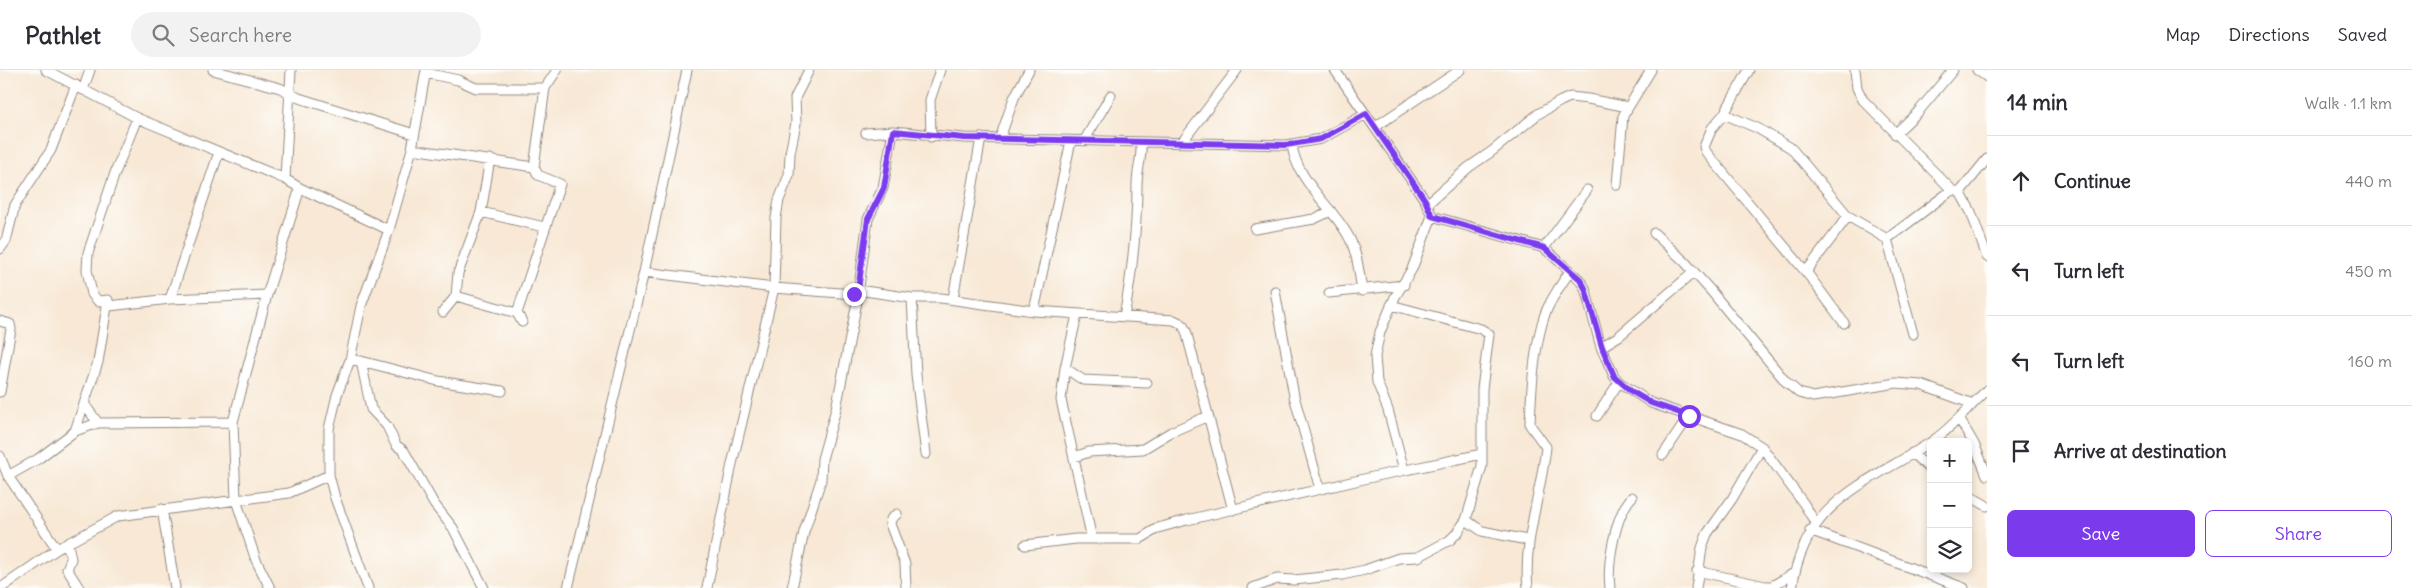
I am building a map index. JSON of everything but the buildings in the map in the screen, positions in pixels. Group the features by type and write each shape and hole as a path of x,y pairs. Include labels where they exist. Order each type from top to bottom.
{"street":[{"path":"46,70 137,118 285,178 300,188 389,230"},
{"path":"0,249 6,241 14,205 51,150 80,87 90,70"},
{"path":"213,70 280,88 290,94 414,134"},
{"path":"285,178 291,70"},
{"path":"517,313 544,227 560,184 538,175 534,166 545,88 557,70"},
{"path":"670,128 685,70"},
{"path":"568,588 644,272 685,70"},
{"path":"707,588 732,464 774,288 776,218 779,200 789,175 790,153 796,123 795,98 809,70"},
{"path":"931,137 930,100 940,70"},
{"path":"1000,138 1014,98 1029,70"},
{"path":"1182,142 1237,70"},
{"path":"1335,70 1427,204 1432,216 1404,284 1391,305 1376,344 1375,369 1404,470"},
{"path":"1617,185 1623,116 1651,70"},
{"path":"1749,70 1724,114 1708,136 1704,147 1706,152 1806,272 1844,323"},
{"path":"1855,70 1857,88 1863,100 1894,134 1956,191 1971,212 1987,257"},
{"path":"1894,134 1918,112 1954,70"},
{"path":"1977,70 1987,77"},
{"path":"368,588 335,498 329,475 327,458 331,414 350,360 360,306 389,230 412,149 426,71 458,80 476,88 545,88"},
{"path":"1375,127 1454,72"},
{"path":"1084,141 1110,95"},
{"path":"1427,204 1469,167 1491,152 1538,114 1561,100 1570,97 1628,107"},
{"path":"866,133 893,131 931,137 1292,144 1321,139 1366,114"},
{"path":"1724,114 1757,128 1791,148 1848,216 1886,239 1913,334"},
{"path":"108,300 98,301 92,294 87,270 88,253 114,172 137,118"},
{"path":"792,588 804,532 821,480 822,459 836,409 858,290 868,219 884,188 893,131"},
{"path":"953,300 981,138"},
{"path":"1034,311 1072,141"},
{"path":"1124,317 1132,273 1138,202 1137,182 1142,159 1141,142"},
{"path":"1292,144 1297,164 1347,233 1359,266 1362,291"},
{"path":"412,149 534,166"},
{"path":"170,299 219,152"},
{"path":"443,312 456,296 458,273 481,212 490,159"},
{"path":"1886,239 1956,191 1987,159"},
{"path":"270,588 256,560 236,500 233,422 267,295 300,188"},
{"path":"1544,248 1587,190"},
{"path":"1255,229 1314,219 1331,211"},
{"path":"481,212 544,227"},
{"path":"1432,216 1544,248 1580,279 1588,296 1602,347 1614,376 1619,382 1651,403 1706,424 1742,434 1762,447 1804,504 1813,527 1964,588"},
{"path":"1806,272 1848,216"},
{"path":"1654,233 1694,272 1786,382 1799,393 1823,396 1896,383 1921,385 1973,404"},
{"path":"1528,588 1526,566 1528,540 1538,498 1546,447 1530,425 1538,346 1545,315 1553,297 1570,271"},
{"path":"644,272 774,288 854,294 858,290"},
{"path":"1602,347 1619,336 1694,272"},
{"path":"1329,293 1362,291 1404,284"},
{"path":"858,290 912,298 953,300 1034,311 1174,320 1182,324 1186,331 1233,510"},
{"path":"1275,291 1294,396 1320,489"},
{"path":"108,300 109,306 170,299 267,295"},
{"path":"456,296 517,313 522,322"},
{"path":"912,298 918,395 923,419 926,454"},
{"path":"75,430 98,362 108,300"},
{"path":"1253,588 1277,578 1294,584 1299,577 1342,575 1365,570 1399,558 1418,557 1456,534 1466,520 1482,466 1482,389 1489,334 1481,329 1391,305"},
{"path":"1077,315 1065,368 1061,400 1092,538"},
{"path":"0,321 10,324 12,329 0,392"},
{"path":"350,360 361,361 438,381 502,391"},
{"path":"361,361 371,410 387,426 396,445 404,451 434,504 453,528 484,588"},
{"path":"1065,368 1084,380 1146,383"},
{"path":"1597,416 1619,382"},
{"path":"1792,588 1794,573 1813,527 1844,496 1960,420 1987,390"},
{"path":"85,405 98,423"},
{"path":"1074,457 1089,452 1143,449 1171,432 1208,416"},
{"path":"1663,455 1689,416"},
{"path":"1960,420 1974,444 1987,475"},
{"path":"8,476 38,459 75,430 98,423 233,422"},
{"path":"1696,588 1697,571 1707,534 1732,499 1762,447"},
{"path":"1912,453 1927,466"},
{"path":"1025,545 1092,538 1140,539 1158,528 1320,489 1482,454"},
{"path":"0,456 8,476 57,549"},
{"path":"1,588 57,549 118,516 289,493 329,475"},
{"path":"1610,588 1616,532 1622,509 1632,497"},
{"path":"1972,497 1987,506"},
{"path":"162,509 174,588"},
{"path":"897,514 890,524 905,564 906,588"},
{"path":"1466,520 1482,532"},
{"path":"1456,534 1482,532 1528,540"},
{"path":"68,544 71,559 67,569 79,588"},
{"path":"1697,571 1765,586 1772,586 1794,573"}],"route":[{"path":"854,294 858,290 868,219 884,188 893,131 931,137 1286,145 1321,139 1344,128 1366,114 1425,200 1432,216 1544,248 1580,279 1588,296 1602,347 1614,376 1619,382 1651,403 1689,416"}]}
